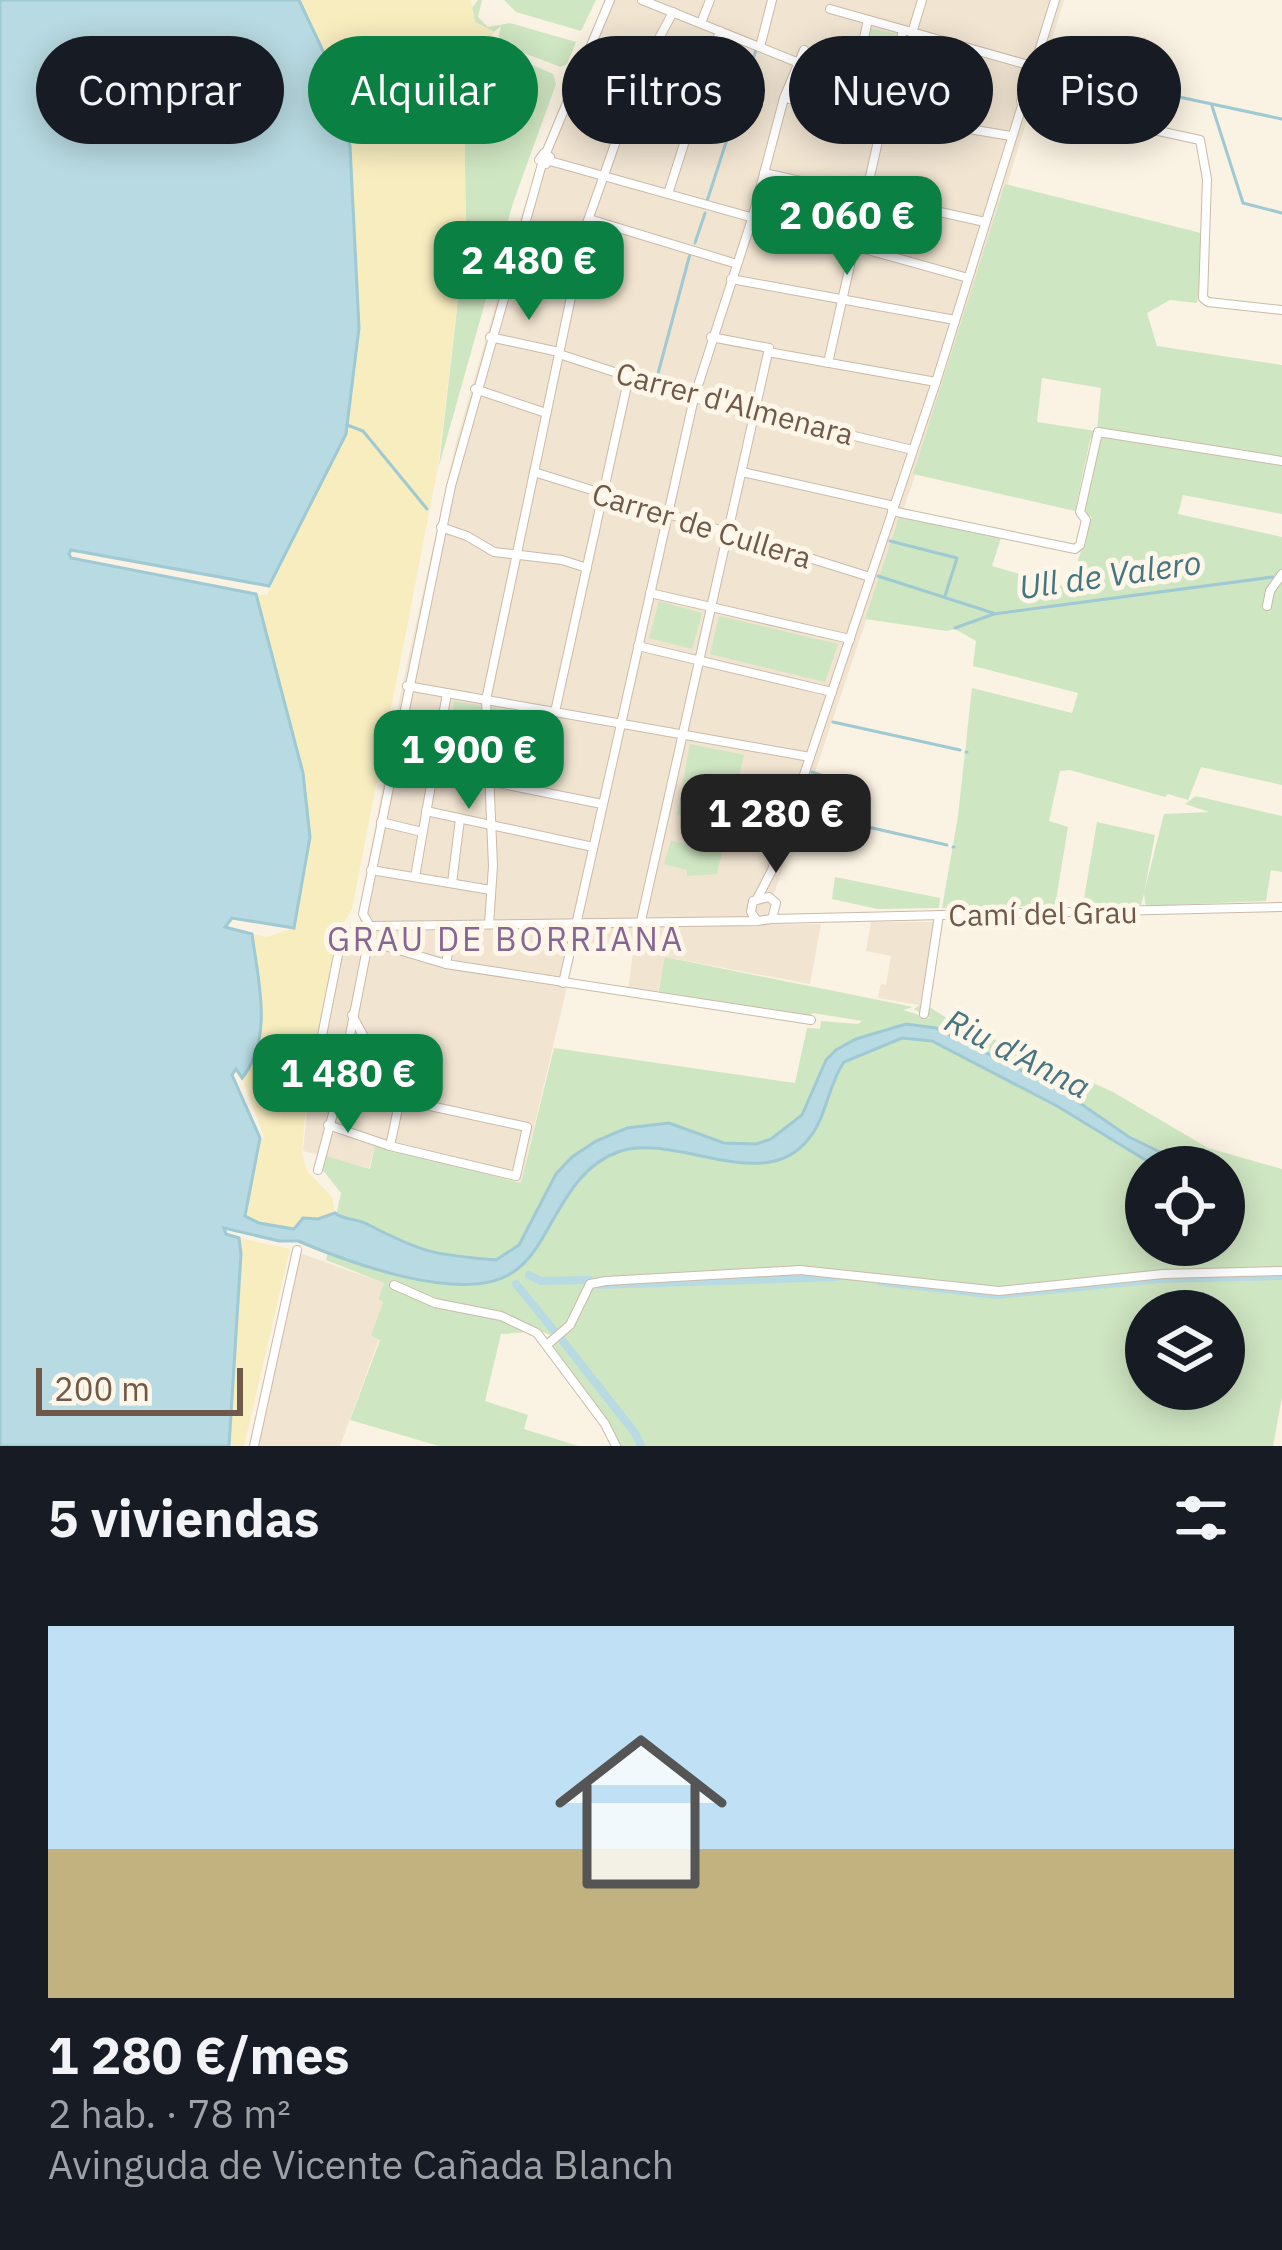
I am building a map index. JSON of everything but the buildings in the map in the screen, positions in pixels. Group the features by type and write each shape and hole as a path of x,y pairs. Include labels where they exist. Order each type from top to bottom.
{"street":[{"path":"595,36 610,0"},
{"path":"642,0 732,36"},
{"path":"701,23 710,0"},
{"path":"763,36 772,0"},
{"path":"906,36 922,0"},
{"path":"1042,36 1055,0"},
{"path":"830,9 1017,62"},
{"path":"661,36 673,12"},
{"path":"864,36 868,20"},
{"path":"668,194 719,31"},
{"path":"562,983 694,398 789,86"},
{"path":"784,98 789,99"},
{"path":"318,1170 339,1091 368,940 370,926 363,914 441,527 490,337 562,116"},
{"path":"725,920 751,906 772,870 1017,121"},
{"path":"993,133 1011,136"},
{"path":"1181,136 1201,140 1208,179 1204,298 1282,310"},
{"path":"489,924 486,700 588,219 614,144"},
{"path":"828,363 878,144"},
{"path":"546,159 968,278"},
{"path":"764,173 985,222"},
{"path":"588,219 736,264"},
{"path":"731,279 955,320"},
{"name":"Carrer d'Almenara","path":"490,337 559,353 694,398 913,450"},
{"path":"711,338 935,382"},
{"path":"641,921 769,350"},
{"path":"554,712 629,376"},
{"path":"476,389 546,413"},
{"path":"742,472 1075,549 1086,520 1080,512 1098,432 1282,461"},
{"name":"Carrer de Cullera","path":"534,472 870,578"},
{"path":"441,527 494,552 586,568"},
{"path":"1267,606 1270,591 1282,574"},
{"path":"650,593 850,639"},
{"path":"638,646 832,692"},
{"path":"407,686 810,758"},
{"path":"415,877 447,693"},
{"path":"434,770 603,804"},
{"path":"426,811 593,847"},
{"path":"452,883 460,818"},
{"path":"381,822 422,832"},
{"path":"371,869 491,890"},
{"path":"772,870 772,919"},
{"name":"Camí del Grau","path":"758,897 804,918"},
{"path":"370,926 758,920 751,906"},
{"name":"Camí del Grau","path":"758,920 1282,907"},
{"path":"924,1014 939,915"},
{"path":"446,964 453,925"},
{"path":"328,1125 390,1146 517,1176 527,1127 312,1086 343,930 446,964 811,1020"},
{"path":"351,1013 399,1099 390,1146"},
{"path":"254,1446 297,1250"},
{"path":"548,1344 570,1325 590,1284 606,1281 800,1270 999,1291 1163,1274 1282,1271"},
{"path":"394,1285 448,1307 517,1321 548,1344 616,1446"}],"shaded area":[{"path":"606,0 1064,0 1053,36 1017,36 1020,144 943,392 764,923 680,925 821,924 810,984 666,957 657,995 628,991 633,952 578,940 521,1182 375,1145 369,1168 303,1151 310,1081 343,933 362,936 359,910 456,443 520,219 562,102 562,144 765,144 765,36 590,36"},
{"path":"871,922 936,922 920,1005 878,998 881,984 886,985 891,956 866,951"},
{"path":"297,1252 384,1283 371,1335 379,1339 340,1446 254,1446"}],"green space":[{"path":"482,0 478,17 488,27 510,23 562,38 562,66 538,58 538,36 499,36 501,26 494,32 475,22 471,9"},
{"path":"504,0 596,0 581,31 516,12"},
{"path":"870,28 897,34 897,36 868,36"},
{"path":"538,67 553,74 556,84 538,134"},
{"path":"465,144 534,144 513,203 439,466 466,230"},
{"path":"1005,184 1205,234 1197,303 1170,300 1147,313 1157,346 1282,365 1282,459 1097,430 1101,388 1042,378 1037,422 1096,431 1075,511 913,474"},
{"path":"1102,436 1282,464 1282,514 1183,495 1178,514 1282,537 1282,573 1271,592 1282,579 1282,785 1201,767 1188,800 1060,771 1049,821 1068,827 1055,906 942,908 972,688 1072,713 1078,693 973,666 976,641 955,629 865,619 899,517 1001,538 992,566 1069,588 1092,517 1083,506"},
{"path":"659,601 702,613 692,649 649,638"},
{"path":"719,616 838,644 825,682 710,654"},
{"path":"454,701 509,710 505,734 450,725"},
{"path":"690,744 744,755 727,826 677,815"},
{"path":"1196,796 1282,816 1282,872 1271,870 1266,901 1146,906 1144,894 1141,905 1083,904 1097,822 1155,835 1144,893 1164,814 1209,812 1185,804"},
{"path":"671,841 722,851 717,874 687,876 687,870 664,864"},
{"path":"835,877 940,898 939,908 878,909 832,899"},
{"path":"665,957 913,1007 903,1010 932,1019 914,1009 923,1003 966,1030 1011,1045 1113,1092 1205,1146 1125,1146 1125,1266 1245,1266 1245,1158 1282,1169 1282,1397 1273,1446 616,1446 546,1339 550,1335 492,1311 396,1288 442,1308 501,1317 530,1332 501,1334 485,1401 528,1415 524,1429 578,1446 439,1446 350,1420 380,1340 371,1335 383,1302 378,1299 384,1283 326,1260 341,1193 322,1169 326,1156 370,1169 375,1145 521,1183 554,1048 795,1083 807,1028 820,1029 821,1021 862,1021 813,1013 806,1018 658,995"}],"sand":[{"path":"299,0 471,0 475,22 494,32 492,36 316,36"},
{"path":"465,144 466,230 438,467 352,909 341,927 308,1080 302,1153 307,1171 332,1197 335,1213 303,1218 295,1229 244,1216 260,1138 265,1139 242,1078 252,1062 261,1027 252,934 267,937 294,928 310,837 303,773 256,594 267,595 346,434 359,328 350,146"},
{"path":"239,1238 290,1249 244,1446 229,1446 242,1254"}],"water":[{"path":"0,0 299,0 316,36 308,36 308,144 350,146 359,328 346,434 269,586 71,550 69,554 256,594 303,773 310,837 294,928 232,918 225,927 252,934 260,989 258,1045 242,1078 236,1069 232,1075 260,1138 245,1216 294,1229 303,1218 335,1213 430,1251 496,1260 519,1245 556,1174 596,1141 627,1128 669,1123 724,1143 756,1144 771,1139 802,1115 826,1060 836,1050 906,1024 936,1028 1061,1090 1148,1146 1125,1147 932,1041 902,1038 844,1062 816,1128 791,1154 769,1162 745,1163 641,1148 606,1157 578,1182 528,1258 510,1274 489,1282 404,1277 298,1241 224,1228 226,1234 239,1238 241,1254 229,1446 0,1446"}],"waterway":[{"path":"1181,97 1282,119"},
{"path":"1212,106 1243,203 1282,213"},
{"path":"707,201 725,144"},
{"path":"695,243 705,213"},
{"path":"656,381 690,254"},
{"path":"347,425 363,431 427,509"},
{"path":"890,541 957,558 945,596"},
{"path":"878,576 993,613"},
{"name":"Ull de Valero","path":"955,628 994,614 1273,577"},
{"path":"833,722 960,750"},
{"path":"812,772 832,779"},
{"path":"802,812 947,845"},
{"path":"529,1275 541,1281 589,1280"},
{"path":"881,1282 997,1295 1160,1279 1280,1276"},
{"path":"600,1285 837,1277"},
{"path":"516,1284 555,1332"},
{"path":"562,1340 641,1446"}],"district":[{"name":"GRAU DE BORRIANA","path":"506,938"}],"water label":[{"name":"Riu d'Anna","path":"1018,1053"}]}
